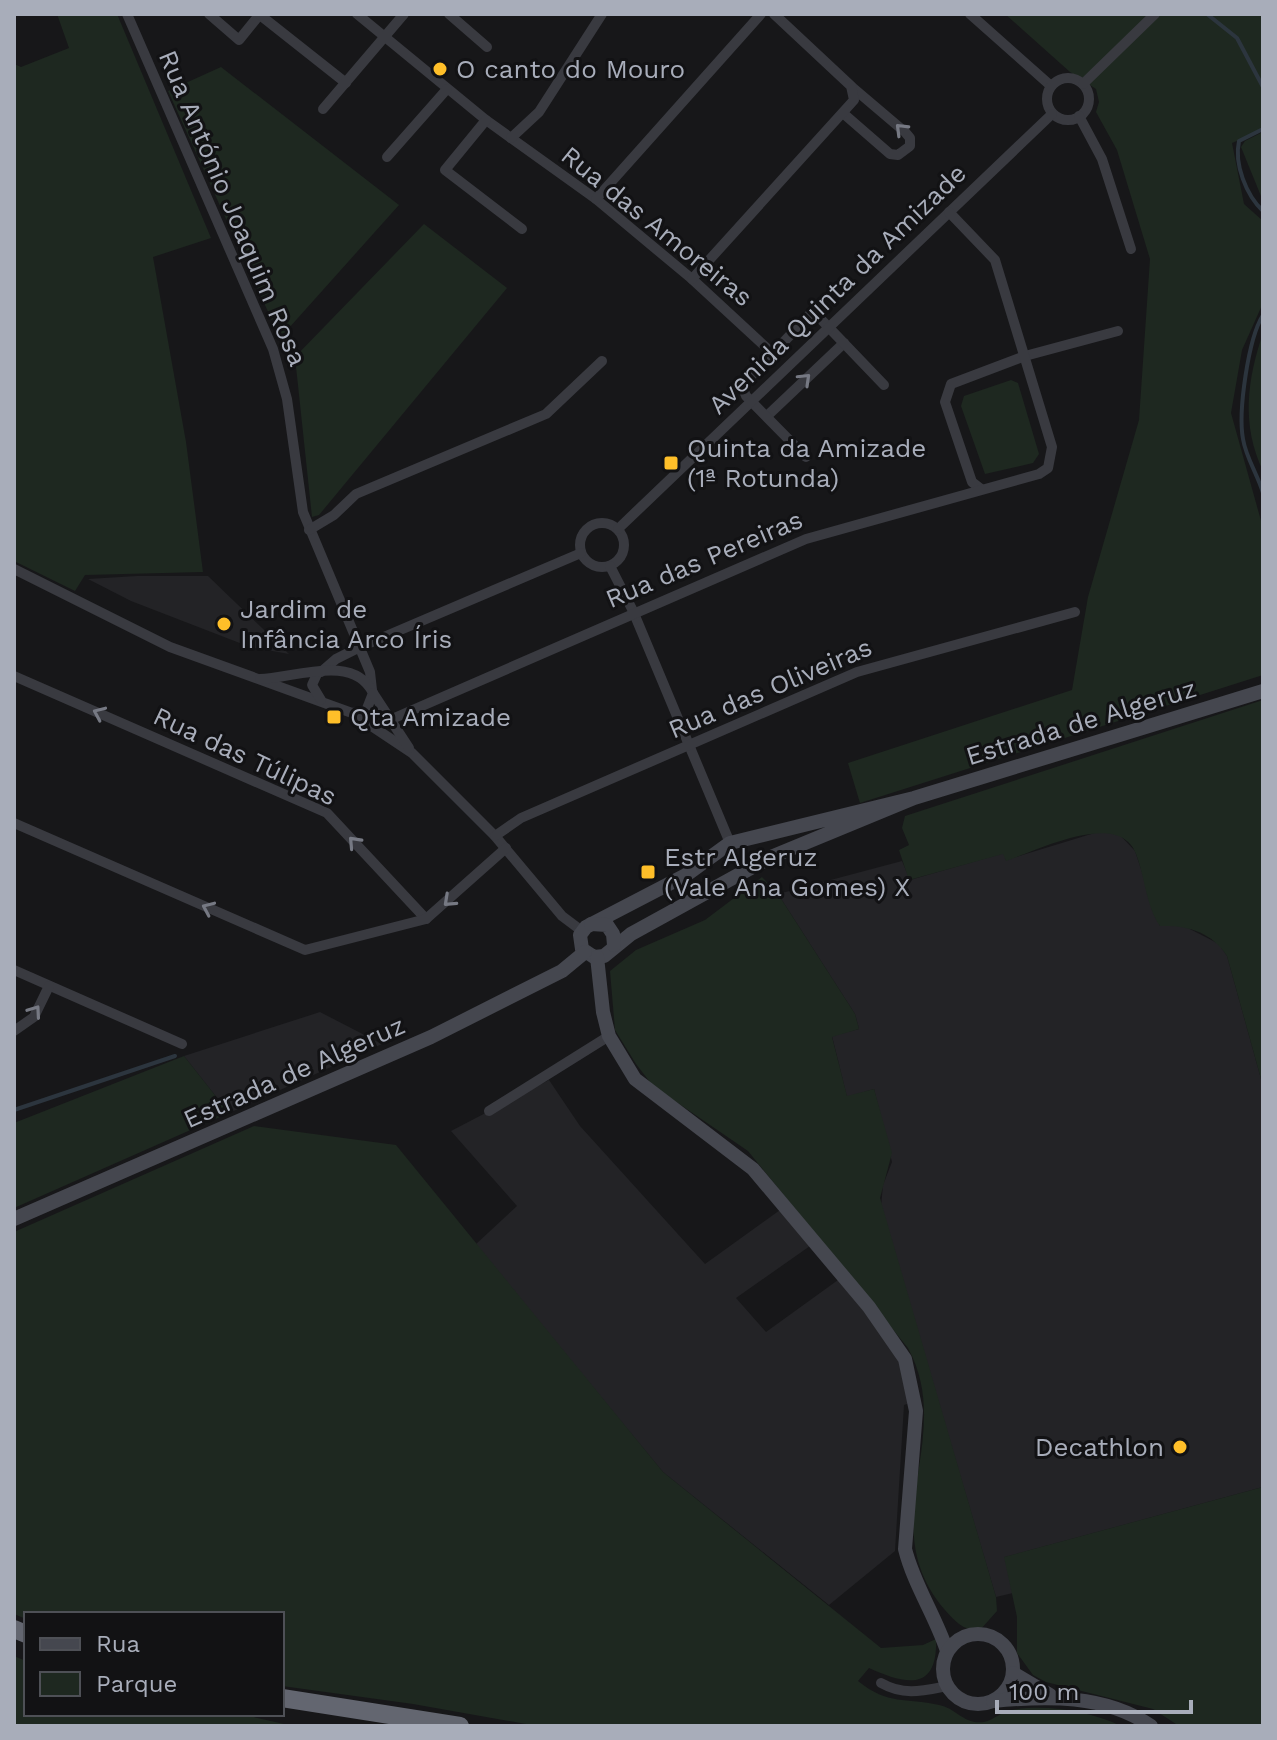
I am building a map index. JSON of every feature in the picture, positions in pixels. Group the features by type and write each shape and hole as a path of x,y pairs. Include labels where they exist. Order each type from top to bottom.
{"highway":[{"path":"284,1698 460,1726"}],"main road":[{"name":"Estrada de Algeruz","path":"587,927 619,907 686,875 729,845 914,798 1263,691"},
{"name":"Estrada de Algeruz","path":"14,1219 431,1037 591,955 608,953 614,945 771,857 914,798"},
{"path":"729,845 747,845 753,856 741,873 722,865 729,845"},
{"path":"614,945 613,934 607,925 587,927 580,940 591,955 609,1036 635,1079 753,1169 869,1307 905,1359 916,1411 905,1549 915,1580 936,1618 947,1651"},
{"path":"936,1618 964,1636"},
{"path":"991,1702 1003,1693 1013,1673 1010,1654 997,1640 975,1634 964,1636 947,1651 942,1668 947,1686 966,1702 991,1702 1050,1696 1093,1703 1151,1726"},
{"path":"1013,1673 1050,1696"}],"street":[{"name":"Rua António Joaquim Rosa","path":"127,14 277,362 287,399 301,501 309,530 370,672 373,691"},
{"path":"209,14 239,40 260,14 346,83"},
{"name":"Rua das Amoreiras","path":"357,14 486,120 596,199 692,279 771,352"},
{"path":"323,109 404,14"},
{"path":"449,14 487,47"},
{"path":"511,138 539,112 602,14"},
{"path":"596,199 761,14"},
{"path":"774,14 905,132 910,138 910,146 898,155 890,154 844,114"},
{"path":"970,14 1051,86"},
{"path":"1083,84 1155,14"},
{"path":"1068,78 1083,84 1089,99 1079,116 1067,120 1052,114 1046,99 1051,86 1068,78"},
{"path":"692,279 844,114 854,100 851,86"},
{"path":"387,157 447,89"},
{"name":"Avenida Quinta da Amizade","path":"618,529 1052,114"},
{"path":"1079,116 1102,159 1131,249"},
{"path":"486,120 445,170 522,229"},
{"name":"Rua das Pereiras","path":"392,719 633,611 836,528 1039,474 1048,468 1052,447 995,260 949,212"},
{"path":"806,457 742,392 742,386 813,311 884,385"},
{"path":"981,489 972,482 945,402 951,384 1025,356 1118,331"},
{"path":"767,416 844,343"},
{"path":"309,530 334,515 356,494 546,414 602,361"},
{"path":"602,522 618,529 625,545 618,561 610,566 593,565 581,553 581,536 593,525 602,522"},
{"path":"323,701 312,691 319,673 336,659 581,553"},
{"path":"610,566 633,611 690,744 729,845"},
{"path":"15,571 170,647 352,713 412,753 495,836 562,916 587,927"},
{"name":"Rua das Oliveiras","path":"495,836 521,818 857,672 1075,612"},
{"path":"258,679 351,673 373,691 412,753"},
{"name":"Rua das Túlipas","path":"14,676 327,813 426,919"},
{"path":"352,713 366,711 373,691"},
{"path":"14,823 305,950 426,919 506,848"},
{"path":"14,970 182,1044"},
{"path":"14,1031 34,1017 49,986"},
{"path":"489,1111 609,1036"},
{"path":"881,1683 894,1690 913,1692 947,1686"}],"shaded area":[{"name":"Jardim de Infância Arco Íris","path":"208,576 289,654 250,647 131,601 88,579"},
{"path":"1101,831 1118,833 1135,851 1160,926 1184,926 1219,944 1227,956 1263,1086 1263,1487 1005,1557 1013,1593 996,1597 881,1207 883,1185 892,1162 874,1089 847,1097 832,1036 859,1029 855,1014 778,894 902,861 910,880 1004,853 1006,860"},
{"path":"320,1012 382,1044 229,1113 184,1056"},
{"path":"549,1080 580,1126 705,1264 780,1210 810,1246 736,1298 766,1332 838,1280 894,1348 906,1375 910,1403 904,1405 895,1551 829,1605 663,1472 475,1245 517,1206 451,1131"}],"green space":[{"path":"57,14 117,14 211,238 153,257 186,442 203,572 85,575 75,591 14,561 14,64 21,67 69,48"},
{"path":"1005,14 1263,14 1263,130 1232,143 1244,204 1263,221 1263,303 1242,350 1231,413 1263,528 1263,675 860,803 848,763 1072,690 1088,597 1139,420 1150,259 1117,150 1096,112 1099,102 1096,89 1070,72"},
{"path":"221,67 399,205 280,338 168,91"},
{"path":"1263,132 1263,201 1241,147 1245,141"},
{"path":"424,224 507,288 319,515 312,517 295,357"},
{"path":"1263,333 1263,471 1251,437 1249,402 1253,368"},
{"path":"1011,380 1018,383 1039,454 1033,463 985,474 961,406 964,396"},
{"path":"1263,700 1263,1086 1227,956 1214,941 1198,932 1160,926 1152,910 1136,854 1127,841 1113,835 1077,836 1006,861 1003,854 909,880 899,850 909,845 902,828 905,816"},
{"path":"762,877 778,894 855,1014 859,1029 832,1037 847,1096 874,1089 892,1153 880,1198 996,1597 997,1611 980,1630 964,1627 945,1610 924,1578 915,1545 914,1513 924,1415 921,1382 908,1348 748,1151 653,1086 615,1030 610,971 636,950 705,920"},
{"path":"184,1056 229,1113 14,1208 14,1123"},
{"path":"254,1126 396,1145 663,1472 881,1648 923,1645 936,1639 935,1656 925,1676 906,1680 869,1668 858,1681 879,1694 945,1707 971,1721 988,1721 1008,1711 1025,1708 1053,1708 1082,1713 1121,1726 537,1726 413,1704 284,1686 284,1612 24,1612 24,1618 14,1614 14,1232"},
{"path":"1263,1487 1263,1726 1179,1726 1153,1709 1046,1682 1033,1675 1017,1653 1017,1617 1004,1557"},
{"path":"14,1656 24,1660 24,1716 249,1716 293,1726 14,1726"}],"waterway":[{"path":"1207,14 1237,38 1263,87"},
{"path":"1263,129 1239,141 1238,150 1243,179 1251,197 1263,211"},
{"path":"1263,315 1249,358 1242,427 1247,453 1263,493"},
{"path":"14,1110 175,1056"}],"place":[{"name":"O canto do Mouro","path":"440,69"},
{"name":"Quinta da Amizade (1ª Rotunda)","path":"671,463"},
{"name":"Jardim de Infância Arco Íris","path":"224,624"},
{"name":"Qta Amizade","path":"334,717"},
{"name":"Estr Algeruz (Vale Ana Gomes) X","path":"648,872"},
{"name":"Decathlon","path":"1180,1447"}]}
